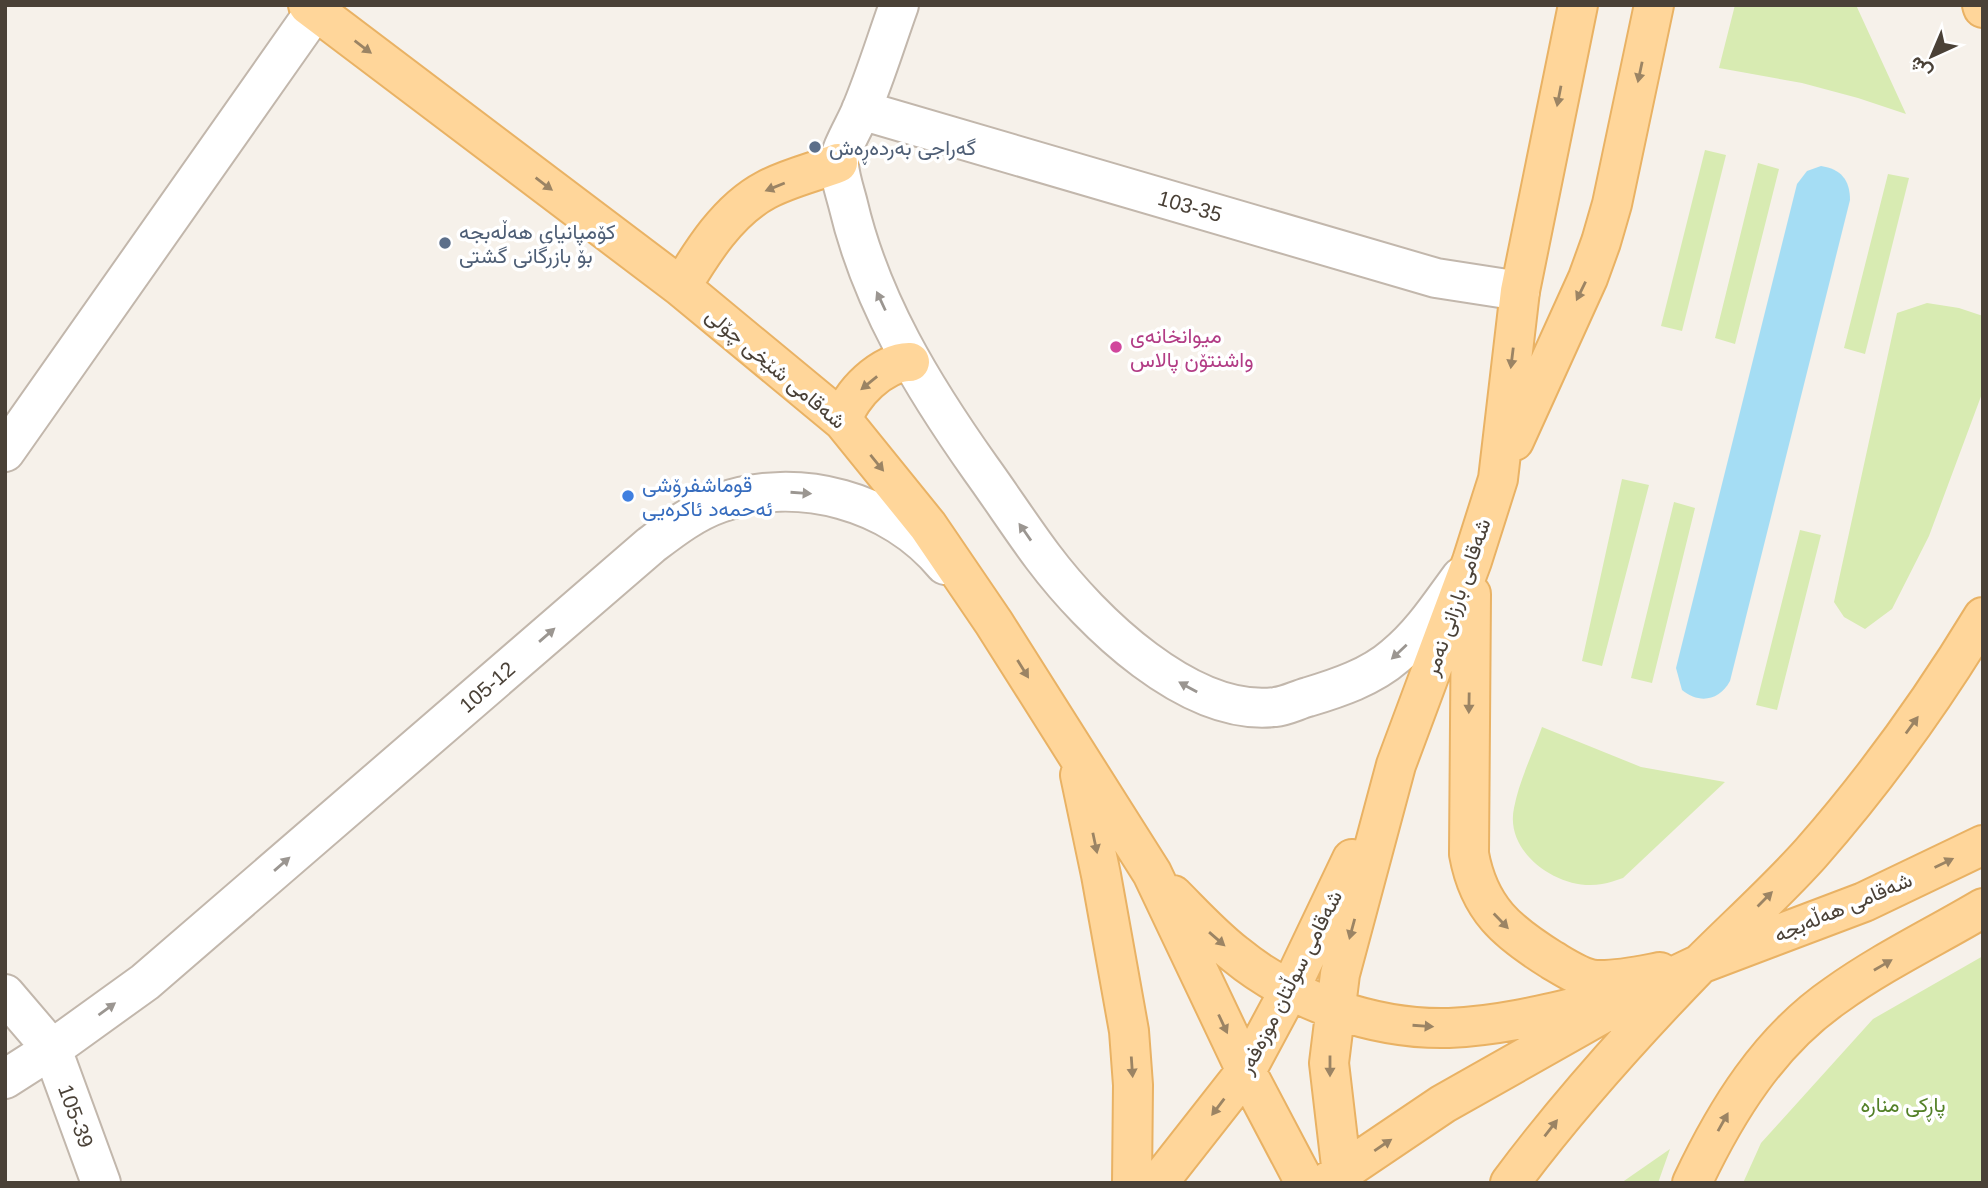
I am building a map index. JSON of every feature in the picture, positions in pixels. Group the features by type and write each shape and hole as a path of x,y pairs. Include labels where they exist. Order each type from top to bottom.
{"main road":[{"name":"شەقامی بارزانی نەمر","path":"1328,1180 1329,1063 1340,974 1396,765 1472,561 1498,479 1520,291 1578,5"},
{"path":"1498,479 1588,278 1601,242 1612,204 1654,5"},
{"name":"شەقامی شێخی چۆلی","path":"312,8 681,288 843,421 928,526 994,623 1152,873 1246,1071 1328,1180"},
{"path":"681,288 700,255 743,205 767,189 838,163"},
{"path":"843,421 845,410 862,388 890,366 911,362"},
{"path":"1472,561 1469,854 1476,886 1492,913 1516,936 1560,965 1593,980 1624,978 1700,964"},
{"path":"1510,1183 1556,1121 1700,964 1810,854 1886,762 1940,688 1983,617"},
{"path":"1076,752 1129,1031 1133,1085 1132,1183"},
{"name":"شەقامی سوڵتان موزەفەر","path":"1158,1183 1246,1071 1290,989 1396,765"},
{"name":"شەقامی هەڵەبجە","path":"1700,964 1864,902 1983,845"},
{"name":"شەقامی شێخی چۆلی","path":"1152,873 1236,956 1290,989 1336,1009 1372,1019 1446,1028 1521,1019 1641,992"},
{"path":"1692,1183 1719,1130 1750,1080 1777,1047 1808,1016 1867,975 1983,908"},
{"path":"1328,1180 1443,1104 1641,992 1700,964"}],"street":[{"path":"899,5 861,110 838,163 855,233 876,291 911,362 949,423 1044,559 1072,592 1135,653 1166,675 1201,694 1227,703 1276,707 1355,680 1395,656 1424,626 1472,561"},
{"path":"5,452 312,8"},
{"name":"103-35","path":"861,110 1436,278 1520,291"},
{"name":"105-12","path":"5,1079 52,1049 145,982 651,545 683,521 719,503 758,493 799,491 839,498 877,511 912,533 941,560 994,623"},
{"path":"5,994 52,1049"},
{"name":"105-39","path":"52,1049 101,1183"}],"green space":[{"path":"1735,5 1856,5 1906,114 1802,83 1719,68"},
{"path":"1705,150 1726,155 1682,331 1661,326"},
{"path":"1758,163 1779,169 1735,344 1715,338"},
{"path":"1888,174 1909,178 1865,354 1844,348"},
{"path":"1927,303 1959,308 1983,316 1983,391 1929,536 1892,609 1865,629 1844,617 1834,602 1897,313"},
{"path":"1622,479 1649,485 1602,666 1582,661"},
{"path":"1674,502 1695,508 1652,683 1631,678"},
{"path":"1800,530 1821,535 1777,710 1756,705"},
{"path":"1542,727 1641,767 1725,782 1623,878 1602,884 1570,882 1554,876 1527,854 1513,825 1519,788"},
{"name":"پاڕکی منارە","path":"1983,956 1983,1183 1743,1183 1761,1143 1873,1019"},
{"path":"1670,1149 1658,1183 1621,1183"}],"water":[{"path":"1821,166 1834,170 1843,177 1850,200 1730,681 1720,693 1702,699 1682,690 1676,668 1797,184 1807,171"}],"place":[{"name":"گەراجی بەردەڕەش","path":"815,147"},
{"name":"کۆمپانیای هەڵەبجە بۆ بازرگانی گشتی","path":"445,243"},
{"name":"میوانخانەی واشنتۆن پالاس","path":"1116,347"},
{"name":"قوماشفرۆشی ئەحمەد ئاکرەیی","path":"628,496"}]}
